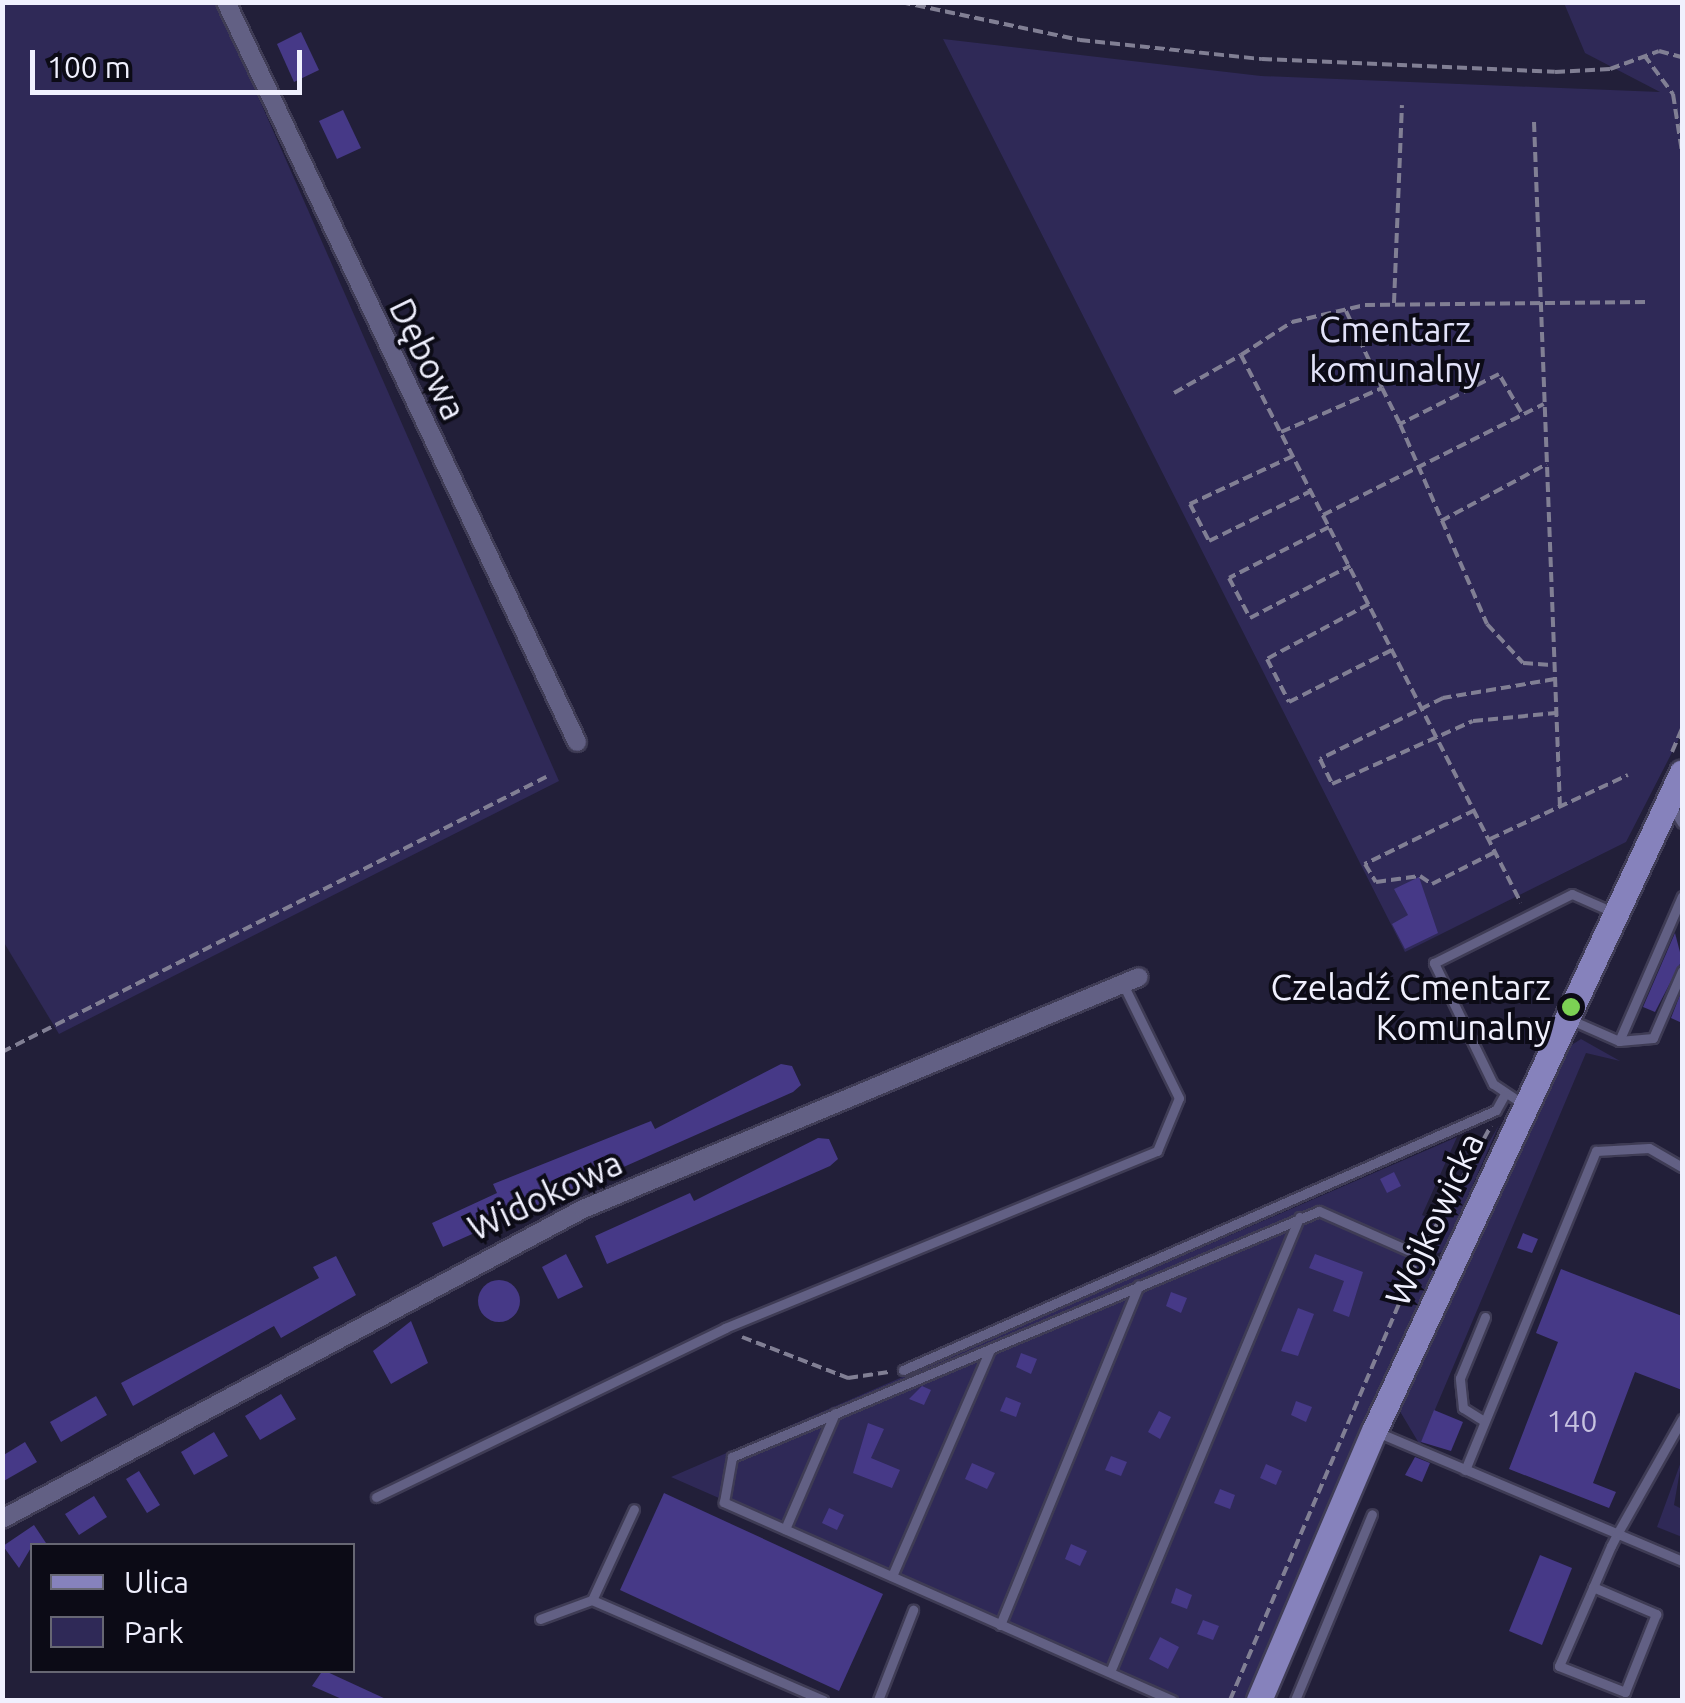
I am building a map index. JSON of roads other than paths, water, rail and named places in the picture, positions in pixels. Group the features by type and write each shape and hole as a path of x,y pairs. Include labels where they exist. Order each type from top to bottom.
{"street":[{"name":"Dębowa","path":"226,2 577,742"},
{"name":"Wojkowicka","path":"1259,1700 1374,1431 1450,1268 1513,1098 1566,1018 1615,914 1675,812 1682,772"},
{"name":"Widokowa","path":"2,1519 583,1209 1131,980"}],"lane":[{"path":"903,1370 1496,1110 1513,1098 1434,963 1572,894 1615,914"},
{"path":"1619,1042 1682,896"},
{"path":"1566,1018 1619,1042 1653,1038 1682,971"},
{"path":"376,1496 725,1328 1158,1151 1179,1098 1131,980"},
{"path":"1465,1470 1596,1152 1649,1148 1682,1168"},
{"path":"1172,1700 724,1502 732,1457 1299,1216 1319,1211 1450,1268"},
{"path":"1110,1672 1299,1216"},
{"path":"1000,1624 1139,1284"},
{"path":"1484,1421 1463,1408 1460,1378 1485,1317"},
{"path":"892,1576 990,1348"},
{"path":"785,1530 835,1413"},
{"path":"1593,1587 1656,1614 1625,1692 1559,1666 1593,1587 1616,1534 1682,1419"},
{"path":"1374,1431 1682,1561"},
{"path":"592,1600 634,1509"},
{"path":"1295,1700 1372,1514"},
{"path":"540,1619 592,1600 823,1700"},
{"path":"878,1700 913,1610"}],"place":[{"name":"Czeladź Cmentarz Komunalny","path":"1571,1007"}],"park label":[{"name":"Cmentarz komunalny","path":"1395,349"}]}
